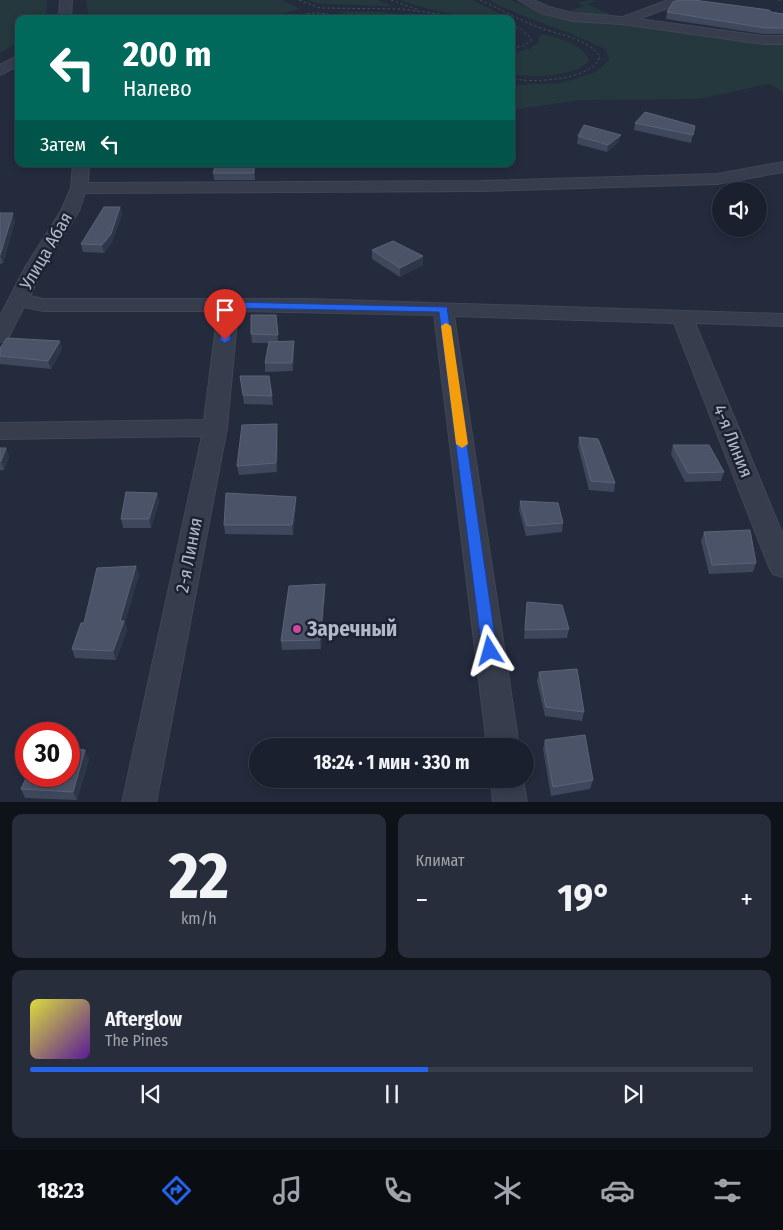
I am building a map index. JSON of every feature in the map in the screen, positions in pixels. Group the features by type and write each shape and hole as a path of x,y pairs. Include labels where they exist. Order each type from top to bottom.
{"street":[{"path":"65,15 66,0"},
{"path":"524,0 550,12 572,18 622,20 763,40 783,40"},
{"path":"622,20 679,0"},
{"path":"0,71 15,62"},
{"name":"Улица Абая","path":"0,336 35,266 70,211 79,188 81,167"},
{"path":"79,188 501,186 717,179 783,167"},
{"path":"18,300 43,305 229,305 443,309 783,320"},
{"name":"2-я Линия","path":"138,802 215,428 229,305"},
{"path":"443,309 501,738"},
{"name":"4-я Линия","path":"682,316 783,566"},
{"path":"0,430 215,428"},
{"path":"508,788 510,802"}],"path":[{"path":"299,0 312,6 330,8 423,11 450,15"},
{"path":"391,0 423,11"},
{"path":"480,0 512,15"},
{"path":"778,0 783,1"},
{"path":"302,15 319,12 331,15"},
{"path":"515,17 533,25 588,44 598,53 600,58 597,63 584,72 540,81 515,78"},
{"path":"515,27 520,28 531,38 531,41 523,46 515,47"}],"shaded area":[{"path":"0,0 47,0 46,15 15,15 15,44 0,53"},
{"path":"86,0 282,0 300,9 278,15 88,15"},
{"path":"307,0 377,0 393,6 321,4"},
{"path":"400,0 472,0 503,15 459,15"},
{"path":"489,0 511,0 548,15 571,19 620,22 656,29 783,40 783,92 769,84 699,99 581,100 515,109 515,85 561,83 596,72 609,60 606,50 592,43"},
{"path":"590,0 597,1 587,4 616,17 587,17 563,12 585,6 577,3"},
{"path":"339,12 380,12 410,15 347,15"},
{"path":"543,34 576,46 586,54 589,60 583,66 564,73 541,76 515,74 515,52 529,49 539,42 538,37"}],"building":[{"path":"694,0 769,10 783,14 783,28 765,28 667,12 673,2"},
{"path":"645,112 695,126 693,135 635,123"},
{"path":"584,125 621,135 608,145 578,136"},
{"path":"215,167 254,167 254,173 213,173"},
{"path":"104,207 120,207 111,234 102,245 81,244"},
{"path":"0,213 13,213 0,255"},
{"path":"393,241 423,256 400,268 372,250"},
{"path":"251,315 276,315 278,335 251,334"},
{"path":"7,338 60,341 48,361 0,356 0,348"},
{"path":"294,341 292,363 265,363 269,342"},
{"path":"240,376 269,376 272,396 243,395"},
{"path":"277,424 276,463 237,466 242,425"},
{"path":"579,437 598,439 615,483 591,481"},
{"path":"673,445 709,445 724,472 688,473"},
{"path":"0,448 6,448 1,461 0,461"},
{"path":"126,492 157,493 149,519 121,519"},
{"path":"226,493 296,497 292,525 224,525"},
{"path":"520,501 558,503 563,523 527,526"},
{"path":"750,530 756,563 712,565 704,532"},
{"path":"136,566 120,621 124,621 113,651 72,649 81,623 84,623 97,568"},
{"path":"325,584 320,640 281,641 289,586"},
{"path":"527,602 562,605 569,629 525,630"},
{"path":"577,669 584,712 546,707 539,672"},
{"path":"585,735 593,780 553,787 545,740"},
{"path":"80,749 85,750 80,768"},
{"path":"22,787 74,787 73,792 21,789"}],"slow traffic":[{"path":"446,326 462,444"}],"place":[{"name":"Заречный","path":"297,629"}],"route":[{"path":"225,340 229,305 443,309 490,651"}]}
